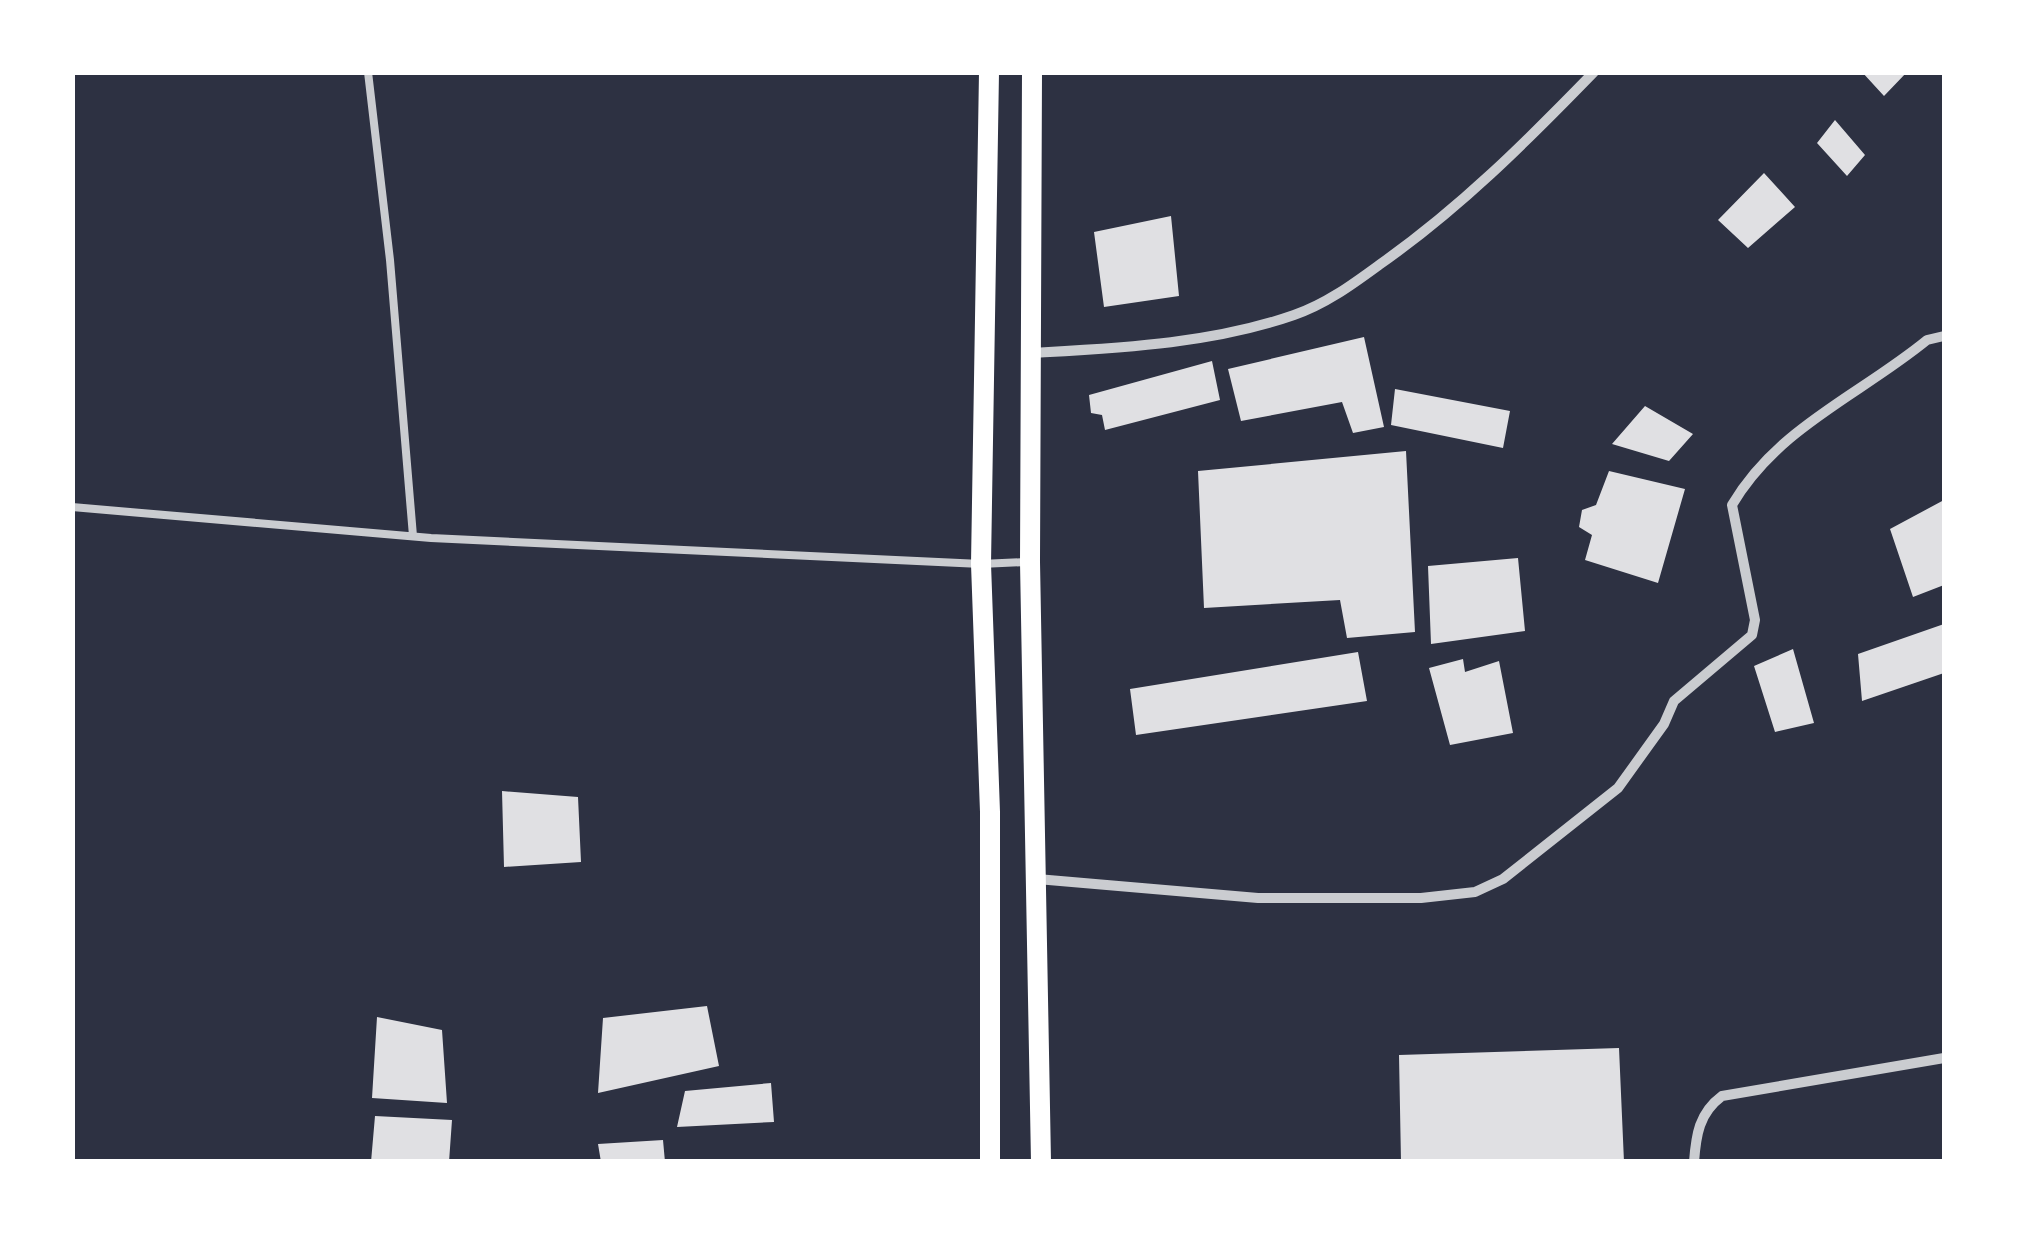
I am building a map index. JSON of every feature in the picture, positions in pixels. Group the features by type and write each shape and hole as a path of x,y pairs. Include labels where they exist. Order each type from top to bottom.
{"main road":[{"path":"988,72 981,564 990,812 990,1162"},
{"path":"1032,72 1030,562 1041,1162"}],"street":[{"path":"1032,353 1128,347 1220,334 1296,314 1324,301 1404,248 1494,175 1594,72"},
{"path":"1037,879 1258,898 1439,896 1475,892 1503,879 1618,788 1664,724 1674,701 1752,636 1755,620 1732,505 1755,472 1788,435 1927,340 1944,336"},
{"path":"1694,1162 1698,1129 1711,1104 1722,1096 1944,1058"}],"lane":[{"path":"368,72 390,260 414,536"},
{"path":"72,507 414,536 981,564 1030,562"}],"building":[{"path":"1862,72 1907,72 1884,96"},
{"path":"1835,120 1865,155 1847,176 1817,143"},
{"path":"1764,173 1795,207 1748,248 1718,220"},
{"path":"1171,216 1179,296 1104,307 1094,232"},
{"path":"1364,337 1384,427 1353,433 1342,402 1241,421 1228,369"},
{"path":"1212,361 1220,400 1105,430 1102,415 1091,413 1089,395"},
{"path":"1395,389 1510,411 1503,448 1391,425"},
{"path":"1645,406 1693,434 1669,461 1612,444"},
{"path":"1406,451 1415,632 1347,638 1340,600 1204,608 1198,471"},
{"path":"1609,471 1685,489 1658,583 1585,560 1592,535 1579,527 1582,510 1596,505"},
{"path":"1944,500 1944,585 1913,597 1890,529"},
{"path":"1518,558 1525,631 1431,644 1428,566"},
{"path":"1944,624 1944,673 1862,701 1858,654"},
{"path":"1793,649 1814,723 1775,732 1754,666"},
{"path":"1358,652 1367,701 1136,735 1130,689"},
{"path":"1463,659 1465,672 1499,661 1513,733 1450,745 1429,668"},
{"path":"502,791 578,797 581,862 504,867"},
{"path":"707,1006 719,1066 598,1093 603,1018"},
{"path":"377,1017 442,1030 447,1103 372,1098"},
{"path":"1619,1048 1624,1162 1401,1162 1399,1055"},
{"path":"771,1083 774,1122 677,1127 685,1091"},
{"path":"375,1116 452,1120 449,1162 371,1162"},
{"path":"663,1140 665,1162 601,1162 598,1144"}]}
